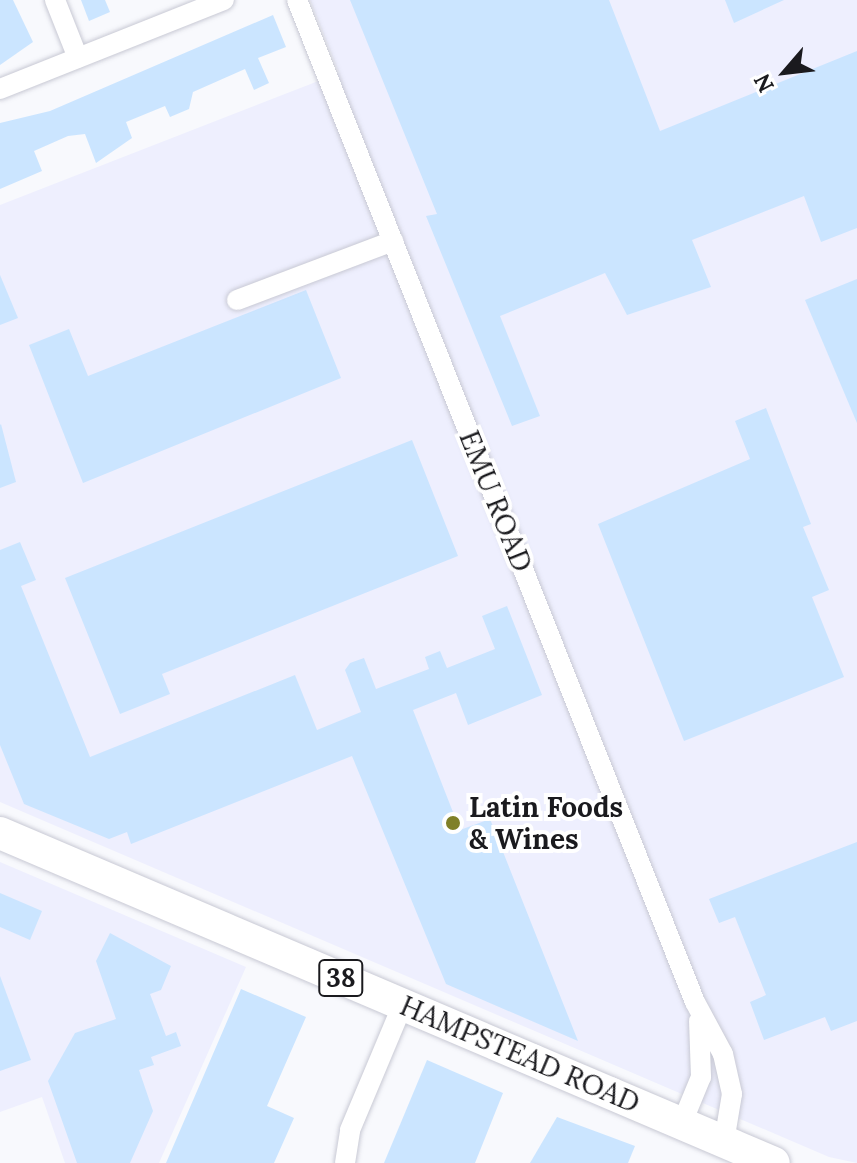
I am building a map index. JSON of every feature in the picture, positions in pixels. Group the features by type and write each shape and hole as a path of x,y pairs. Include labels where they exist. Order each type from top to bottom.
{"main road":[{"name":"HAMPSTEAD ROAD","path":"0,833 774,1163"}],"street":[{"path":"55,0 78,58"},
{"path":"0,89 224,0"},
{"name":"EMU ROAD","path":"297,0 695,1002 730,1076 724,1142"},
{"path":"237,300 393,241"},
{"name":"EMU ROAD","path":"682,1123 705,1053 695,1002"},
{"path":"345,1163 350,1130 403,1004"}],"shaded area":[{"path":"310,0 857,0 857,1163 829,1157 0,802 0,205 339,73"},
{"path":"0,862 246,967 159,1163 65,1163 42,1097 0,1112"}],"building":[{"path":"0,0 13,0 33,42 0,65"},
{"path":"81,0 105,0 110,12 89,21"},
{"path":"350,0 609,0 660,131 857,51 857,228 821,242 804,196 692,240 711,287 627,315 605,273 500,316 540,416 512,426 426,216 437,214"},
{"path":"725,0 784,0 734,23"},
{"path":"273,15 286,47 258,58 269,83 254,90 245,69 193,92 189,109 170,117 165,106 126,122 132,138 96,163 85,134 68,136 34,151 42,171 0,189 0,123 50,111"},
{"path":"0,275 18,318 0,325"},
{"path":"857,279 857,423 805,300"},
{"path":"306,290 341,378 83,483 29,345 69,329 88,376"},
{"path":"766,408 811,524 803,527 829,590 812,597 844,677 684,741 598,524 750,459 735,421"},
{"path":"0,425 16,482 0,488"},
{"path":"412,440 458,556 162,674 170,694 120,714 65,578"},
{"path":"20,542 36,580 21,586 90,757 295,675 317,730 361,712 345,670 350,663 364,658 376,689 429,669 425,657 440,651 447,668 495,649 482,616 507,606 542,695 468,725 456,693 413,710 460,830 490,819 578,1041 446,984 352,756 131,844 127,832 109,839 24,804 0,745 0,550"},
{"path":"857,842 857,1021 831,1031 825,1017 764,1040 750,1002 766,995 735,917 719,923 709,899"},
{"path":"0,893 42,911 30,940 0,927"},
{"path":"110,933 171,966 161,990 150,994 166,1036 176,1032 181,1046 151,1057 154,1065 139,1070 153,1111 130,1163 77,1163 48,1081 75,1033 116,1019 96,961"},
{"path":"0,976 31,1060 0,1071"},
{"path":"241,989 306,1017 267,1106 294,1118 274,1163 166,1163"},
{"path":"427,1060 503,1093 475,1163 384,1163"},
{"path":"557,1117 635,1146 628,1163 530,1163"}],"place":[{"name":"Latin Foods & Wines","path":"453,823"}]}
